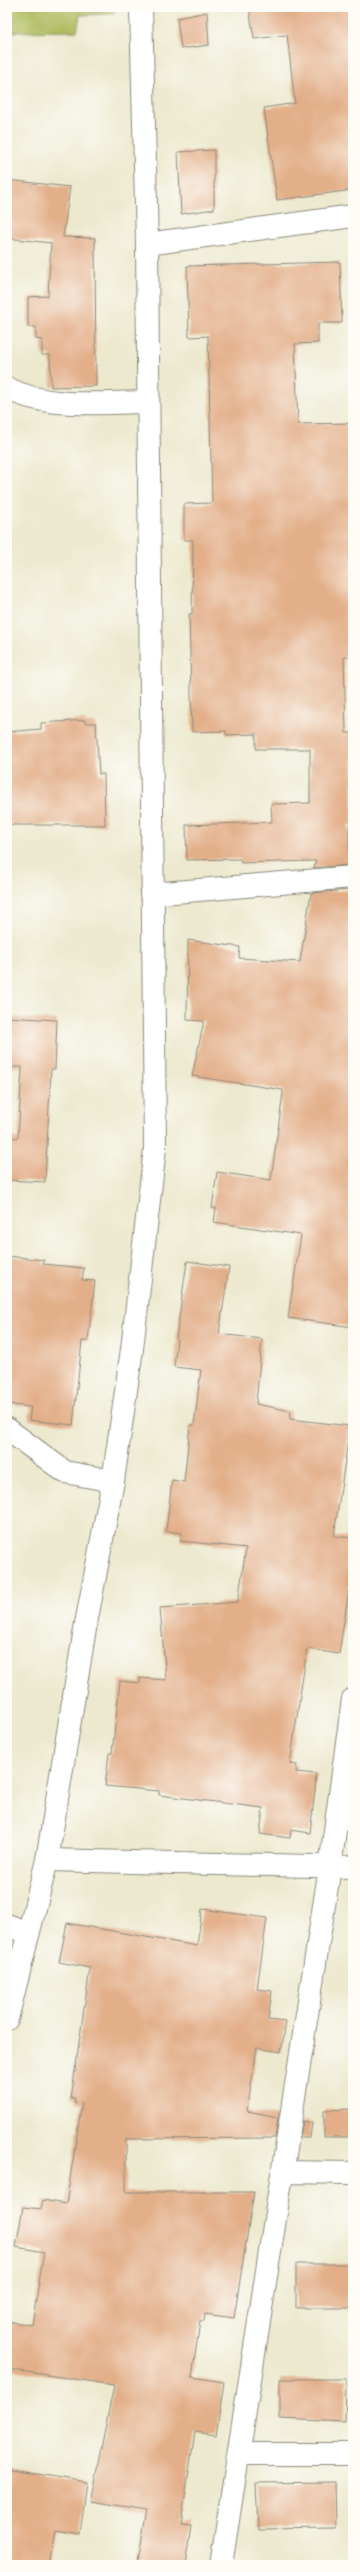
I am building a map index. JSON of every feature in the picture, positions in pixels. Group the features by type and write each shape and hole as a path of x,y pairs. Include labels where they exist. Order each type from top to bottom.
{"street":[{"path":"7,2018 47,1860 85,1628 113,1481 132,1348 154,1148 147,244 141,7"},
{"path":"147,244 353,216"},
{"path":"7,388 28,397 66,402 148,402"},
{"path":"151,894 353,877"},
{"path":"7,1429 65,1472 113,1481"},
{"path":"221,2565 330,1867 353,1699"},
{"path":"47,1860 353,1867"},
{"path":"7,1925 28,1933"},
{"path":"282,2172 353,2173"},
{"path":"239,2454 353,2454"}],"green space":[{"path":"7,7 114,7 114,14 80,15 77,31 7,32"}],"building":[{"path":"249,7 353,7 353,190 277,200 264,108 295,103 287,35 254,39"},
{"path":"207,12 209,45 181,49 177,18"},
{"path":"214,150 214,209 181,214 178,152"},
{"path":"7,180 70,187 63,237 95,238 96,386 51,387 50,355 42,355 42,340 36,339 36,327 28,327 28,297 48,296 51,243 7,238"},
{"path":"340,262 342,323 318,323 318,343 295,344 298,424 353,423 353,657 344,657 346,733 353,733 353,825 349,825 349,865 314,868 316,861 241,863 240,859 187,860 186,825 272,822 271,804 310,803 310,749 256,749 256,734 226,735 226,731 192,732 189,614 192,614 193,540 184,540 184,504 212,503 208,336 189,337 187,266"},
{"path":"85,720 85,723 96,723 99,774 104,774 105,825 7,825 7,732 41,729 41,723"},
{"path":"349,890 349,903 353,904 353,1327 288,1318 301,1235 214,1222 216,1208 212,1208 217,1172 271,1180 283,1090 192,1076 204,1021 187,1020 188,940 240,947 239,958 300,962 311,893"},
{"path":"7,1017 57,1020 55,1069 51,1069 45,1182 7,1180 7,1137 18,1138 22,1067 7,1067"},
{"path":"7,1256 44,1260 43,1264 84,1268 82,1280 95,1281 88,1341 82,1341 73,1425 29,1420 31,1407 7,1404"},
{"path":"187,1261 229,1267 219,1334 262,1339 256,1404 291,1411 290,1419 350,1426 334,1536 353,1538 353,1562 339,1654 307,1649 290,1764 297,1765 296,1772 316,1774 315,1790 310,1833 291,1830 290,1838 260,1834 263,1808 159,1795 159,1791 105,1786 109,1753 112,1753 120,1681 140,1683 140,1678 166,1680 160,1608 238,1602 246,1548 180,1541 182,1533 166,1531 172,1480 184,1482 190,1425 194,1425 201,1370 174,1367 176,1339"},
{"path":"202,1909 267,1918 257,1989 272,1991 268,2020 286,2022 281,2052 257,2048 247,2111 278,2117 275,2138 126,2139 126,2192 254,2192 234,2318 205,2314 204,2321 200,2321 192,2377 224,2382 216,2435 195,2432 181,2523 191,2524 185,2565 137,2565 147,2511 90,2502 114,2385 7,2369 7,2321 32,2325 44,2252 16,2247 23,2207 41,2209 43,2200 66,2204 82,2103 74,2102 75,2098 71,2098 90,1968 59,1962 67,1923 197,1946"},
{"path":"353,2109 353,2137 324,2137 324,2110"},
{"path":"303,2121 312,2123 310,2138 300,2138"},
{"path":"296,2264 353,2264 353,2308 296,2308"},
{"path":"280,2379 346,2379 345,2422 280,2419"},
{"path":"7,2469 87,2482 80,2534 56,2530 50,2565 7,2561"},
{"path":"335,2482 336,2528 258,2529 256,2483"}]}
